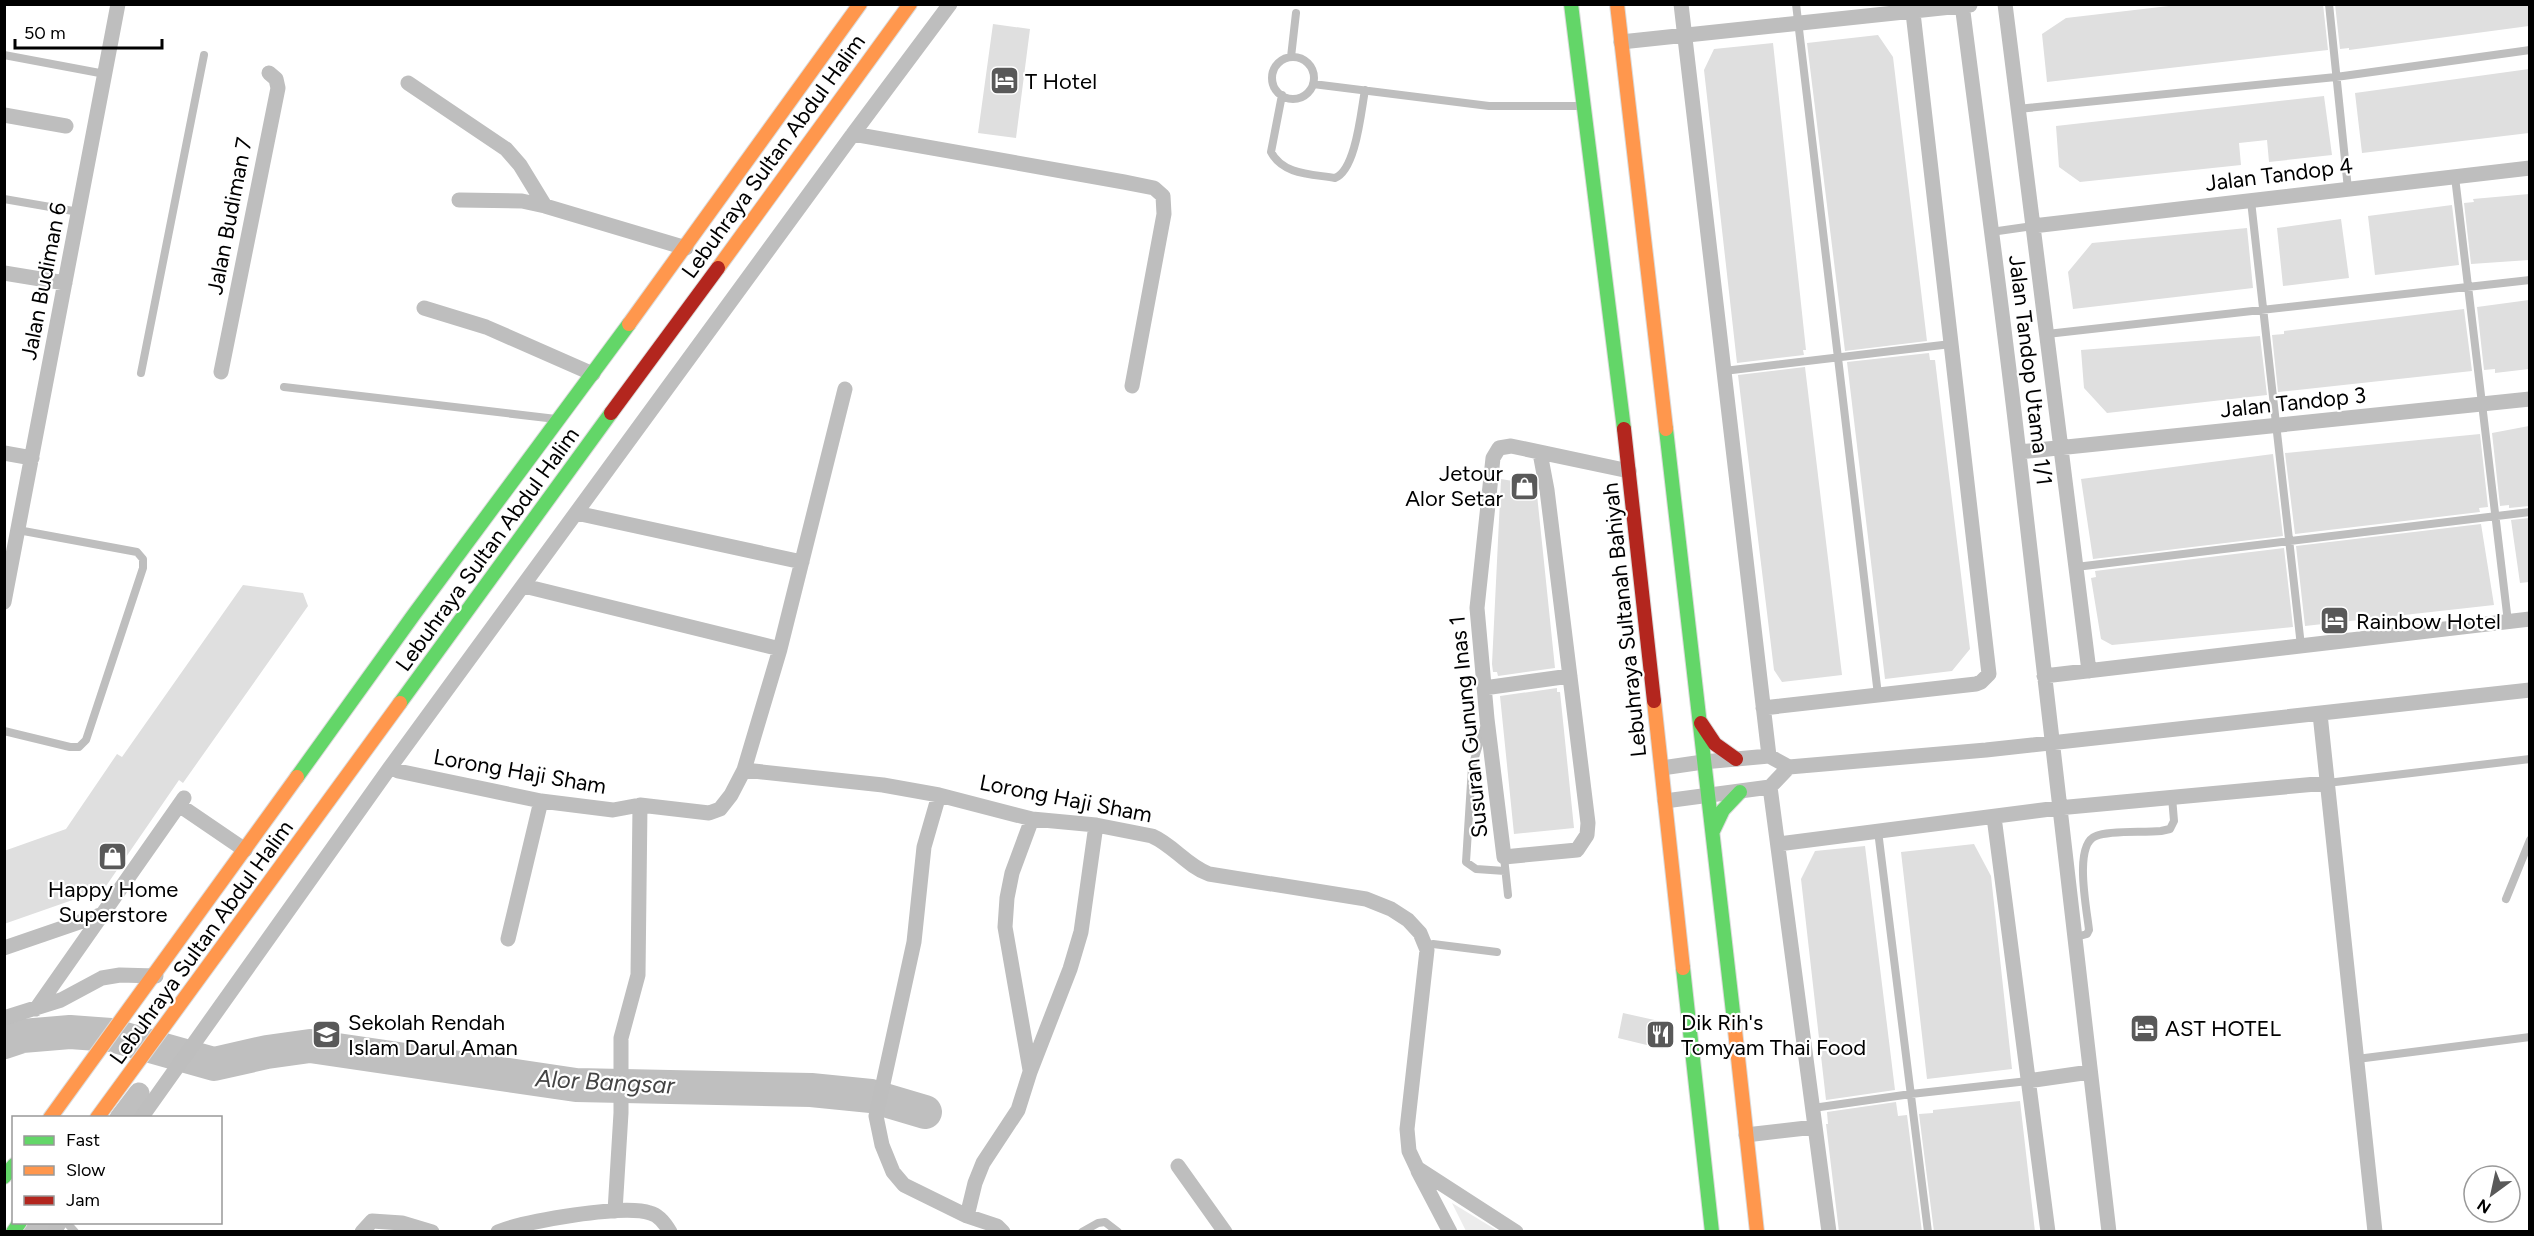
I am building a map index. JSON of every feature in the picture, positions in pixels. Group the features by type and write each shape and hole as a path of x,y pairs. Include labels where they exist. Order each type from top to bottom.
{"main road":[{"name":"Lebuhraya Sultan Abdul Halim","path":"52,1116 156,976 415,613 686,248 860,4"},
{"name":"Lebuhraya Sultan Abdul Halim","path":"100,1114 910,4"},
{"name":"Lebuhraya Sultanah Bahiyah","path":"1571,4 1629,471 1713,1232"},
{"path":"1617,4 1757,1232"},
{"path":"1698,715 1708,737 1725,754 1736,759"},
{"path":"1713,831 1723,810 1740,792"}],"street":[{"name":"Jalan Budiman 6","path":"4,602 9,556 18,530 118,4"},
{"path":"143,1116 391,766 950,4"},
{"path":"1681,4 1769,756"},
{"path":"2005,4 2089,671"},
{"path":"1621,42 1798,25 1912,8 1965,5"},
{"name":"Jalan Tandop Utama 1/1","path":"1965,5 2109,1232"},
{"path":"1763,708 1976,684 1982,682 1989,674 1912,8"},
{"name":"Jalan Budiman 7","path":"221,372 278,88 276,79 269,73"},
{"path":"408,83 506,149 520,165 545,206"},
{"path":"4,115 66,126"},
{"path":"853,134 1124,182 1154,188 1163,196 1164,214 1132,386"},
{"name":"Jalan Tandop 4","path":"2033,226 2529,168"},
{"path":"459,200 522,201 686,248"},
{"path":"4,273 65,283"},
{"path":"424,308 486,327 593,374"},
{"path":"744,770 780,649 845,389"},
{"name":"Jalan Tandop 3","path":"2019,452 2529,399"},
{"name":"Susuran Gunung Inas 1","path":"1505,446 1540,453 1547,490 1588,824 1587,835 1577,850 1505,864 1486,719 1477,608 1493,458 1499,448 1505,446"},
{"path":"4,453 32,458"},
{"path":"1540,453 1629,471"},
{"path":"576,513 802,562"},
{"path":"524,586 780,649"},
{"path":"2044,676 2529,619"},
{"path":"1484,688 1570,676"},
{"path":"1662,768 1769,756 1789,767 1986,750 2529,690"},
{"path":"2320,714 2375,1232"},
{"name":"Lorong Haji Sham","path":"391,766 398,771 541,801 613,810 640,805 709,813 720,809 731,795 744,770 883,785 939,795 1032,819 1096,825 1160,840 1188,863 1209,874 1374,903 1391,909 1407,920 1420,933 1426,947"},
{"path":"1665,801 1770,788 1789,767"},
{"path":"1778,844 2058,808 2327,783"},
{"path":"1770,788 1829,1232"},
{"path":"939,795 924,847 915,942 876,1116 882,1145 893,1172 903,1185 992,1229"},
{"path":"36,1010 182,801 245,850"},
{"path":"508,939 541,801"},
{"path":"615,1211 621,1113 621,1038 638,975 640,805"},
{"path":"1994,817 2048,1232"},
{"path":"1030,1072 1005,927 1012,873 1032,819"},
{"path":"967,1216 975,1183 983,1163 1018,1110 1030,1072 1070,969 1081,932 1096,825"},
{"path":"4,948 103,914"},
{"path":"1426,947 1407,1129 1409,1151 1450,1232"},
{"path":"4,1018 36,1010 61,1000 102,978 120,975 156,976"},
{"path":"2028,1081 2090,1072"},
{"path":"1746,1135 1815,1126"},
{"path":"1178,1166 1225,1232"},
{"path":"1417,1168 1516,1232"},
{"path":"498,1232 514,1226 615,1211 651,1213 665,1223 670,1232"},
{"path":"362,1232 372,1221 402,1223 432,1232"}],"lane":[{"path":"1796,4 1878,695"},
{"path":"2329,4 2348,189"},
{"path":"1291,57 1296,13"},
{"path":"2018,109 2336,77 2529,50"},
{"path":"4,55 105,74"},
{"path":"141,373 204,55"},
{"path":"1291,57 1298,57 1310,65 1313,71 1313,84 1303,96 1296,98 1282,95 1277,90 1272,76 1278,63 1291,57"},
{"path":"1313,84 1489,106 1583,106"},
{"path":"1282,95 1271,152 1274,159 1294,171 1335,178 1347,169 1365,90"},
{"path":"2455,177 2508,622"},
{"path":"4,199 79,212"},
{"path":"2251,201 2301,646"},
{"path":"1991,232 2033,226"},
{"path":"2047,334 2529,280"},
{"path":"1724,371 1951,344"},
{"path":"284,387 560,419"},
{"path":"2076,567 2529,512"},
{"path":"4,731 70,747 79,747 86,740 143,568 143,559 137,552 18,530"},
{"path":"1486,719 1472,767 1466,862 1476,869 1505,864 1508,896"},
{"path":"2327,783 2529,759"},
{"path":"2076,937 2087,934 2089,930 2082,856 2086,844 2097,835 2170,829 2174,821 2172,797"},
{"path":"1878,830 1928,1232"},
{"path":"2506,899 2529,840"},
{"path":"1426,947 1433,944 1497,952"},
{"path":"2357,1059 2529,1037"},
{"path":"1813,1108 2028,1081"},
{"path":"1082,1232 1098,1222 1106,1222 1118,1232"}],"shaded area":[{"path":"1452,1203 1498,1231 1466,1231"}],"building":[{"path":"2186,4 2323,4 2328,50 2047,82 2042,34 2066,18"},
{"path":"2335,4 2529,4 2529,26 2349,50 2349,48 2340,49"},
{"name":"T Hotel","path":"993,24 1030,29 1016,138 978,133"},
{"path":"1878,35 1893,57 1927,341 1845,351 1807,43"},
{"path":"1773,43 1806,350 1803,350 1804,355 1737,363 1704,70 1714,49"},
{"path":"2529,69 2529,133 2362,153 2355,93"},
{"path":"2324,96 2332,155 2269,162 2267,140 2239,143 2241,165 2080,182 2059,167 2056,126"},
{"path":"2529,194 2529,260 2471,264 2464,203 2474,202 2473,199"},
{"path":"2452,205 2459,265 2375,275 2368,216"},
{"path":"2341,219 2349,278 2283,286 2277,228"},
{"path":"2247,228 2253,288 2073,309 2068,272 2092,243"},
{"path":"2529,300 2529,369 2495,373 2495,369 2484,370 2477,307"},
{"path":"2464,309 2472,371 2278,392 2272,335 2284,334 2284,331"},
{"path":"2260,336 2267,395 2107,413 2084,388 2081,350"},
{"path":"1929,353 1930,360 1935,360 1970,649 1952,671 1885,679 1847,362"},
{"path":"1805,367 1842,675 1782,682 1774,670 1738,375"},
{"path":"2529,426 2529,506 2509,508 2509,505 2500,506 2492,433"},
{"path":"2480,434 2488,507 2479,508 2480,512 2295,534 2285,453"},
{"path":"2273,454 2283,536 2093,559 2081,479"},
{"path":"1501,479 1536,485 1555,668 1498,676 1497,672 1493,672 1492,664"},
{"path":"2529,518 2529,582 2520,583 2511,520"},
{"path":"2481,524 2494,605 2305,626 2296,546"},
{"path":"2284,548 2293,627 2112,645 2101,639 2091,578 2096,577 2095,571"},
{"path":"243,585 303,593 308,606 183,783 179,780 104,889 4,924 4,851 66,829 117,754 122,757"},
{"path":"1557,688 1557,692 1560,692 1574,828 1514,834 1500,696"},
{"path":"1974,844 1991,876 2012,1069 1927,1079 1901,852"},
{"path":"1865,846 1895,1090 1826,1100 1801,879 1815,851"},
{"path":"1623,1013 1668,1023 1663,1049 1618,1038"},
{"path":"2020,1101 2035,1232 1934,1232 1919,1114 1933,1113 1933,1110"},
{"path":"1896,1102 1898,1116 1907,1115 1922,1232 1839,1232 1826,1124 1828,1124 1827,1112"}],"waterway":[{"name":"Alor Bangsar","path":"4,1042 22,1036 70,1032 111,1035 214,1064 267,1052 310,1046 576,1085 811,1090 871,1096 925,1112"},
{"path":"122,1116 139,1093"},
{"path":"34,1232 40,1224"}],"traffic: fast":[{"path":"1571,4 1624,429"},
{"path":"297,777 629,324"},
{"path":"400,703 611,413"},
{"path":"1666,429 1734,1021"},
{"path":"1713,831 1723,810 1740,792"},
{"path":"1683,968 1712,1232"},
{"path":"4,1177 12,1167"},
{"path":"13,1232 19,1224"}],"traffic: slow":[{"path":"629,324 860,4"},
{"path":"718,268 910,4"},
{"path":"1617,4 1666,429"},
{"path":"1654,701 1683,968"},
{"path":"98,1116 400,703"},
{"path":"51,1116 297,777"},
{"path":"1734,1021 1757,1232"}],"traffic: jam":[{"path":"611,413 718,268"},
{"path":"1624,429 1654,701"},
{"path":"1701,723 1715,744 1736,759"}],"place":[{"name":"T Hotel","path":"1004,81"},
{"name":"Jetour Alor Setar","path":"1524,486"},
{"name":"Rainbow Hotel","path":"2335,621"},
{"name":"Happy Home Superstore","path":"113,857"},
{"name":"AST HOTEL","path":"2144,1028"},
{"name":"Sekolah Rendah Islam Darul Aman","path":"327,1035"},
{"name":"Dik Rih's Tomyam Thai Food","path":"1660,1035"}]}
